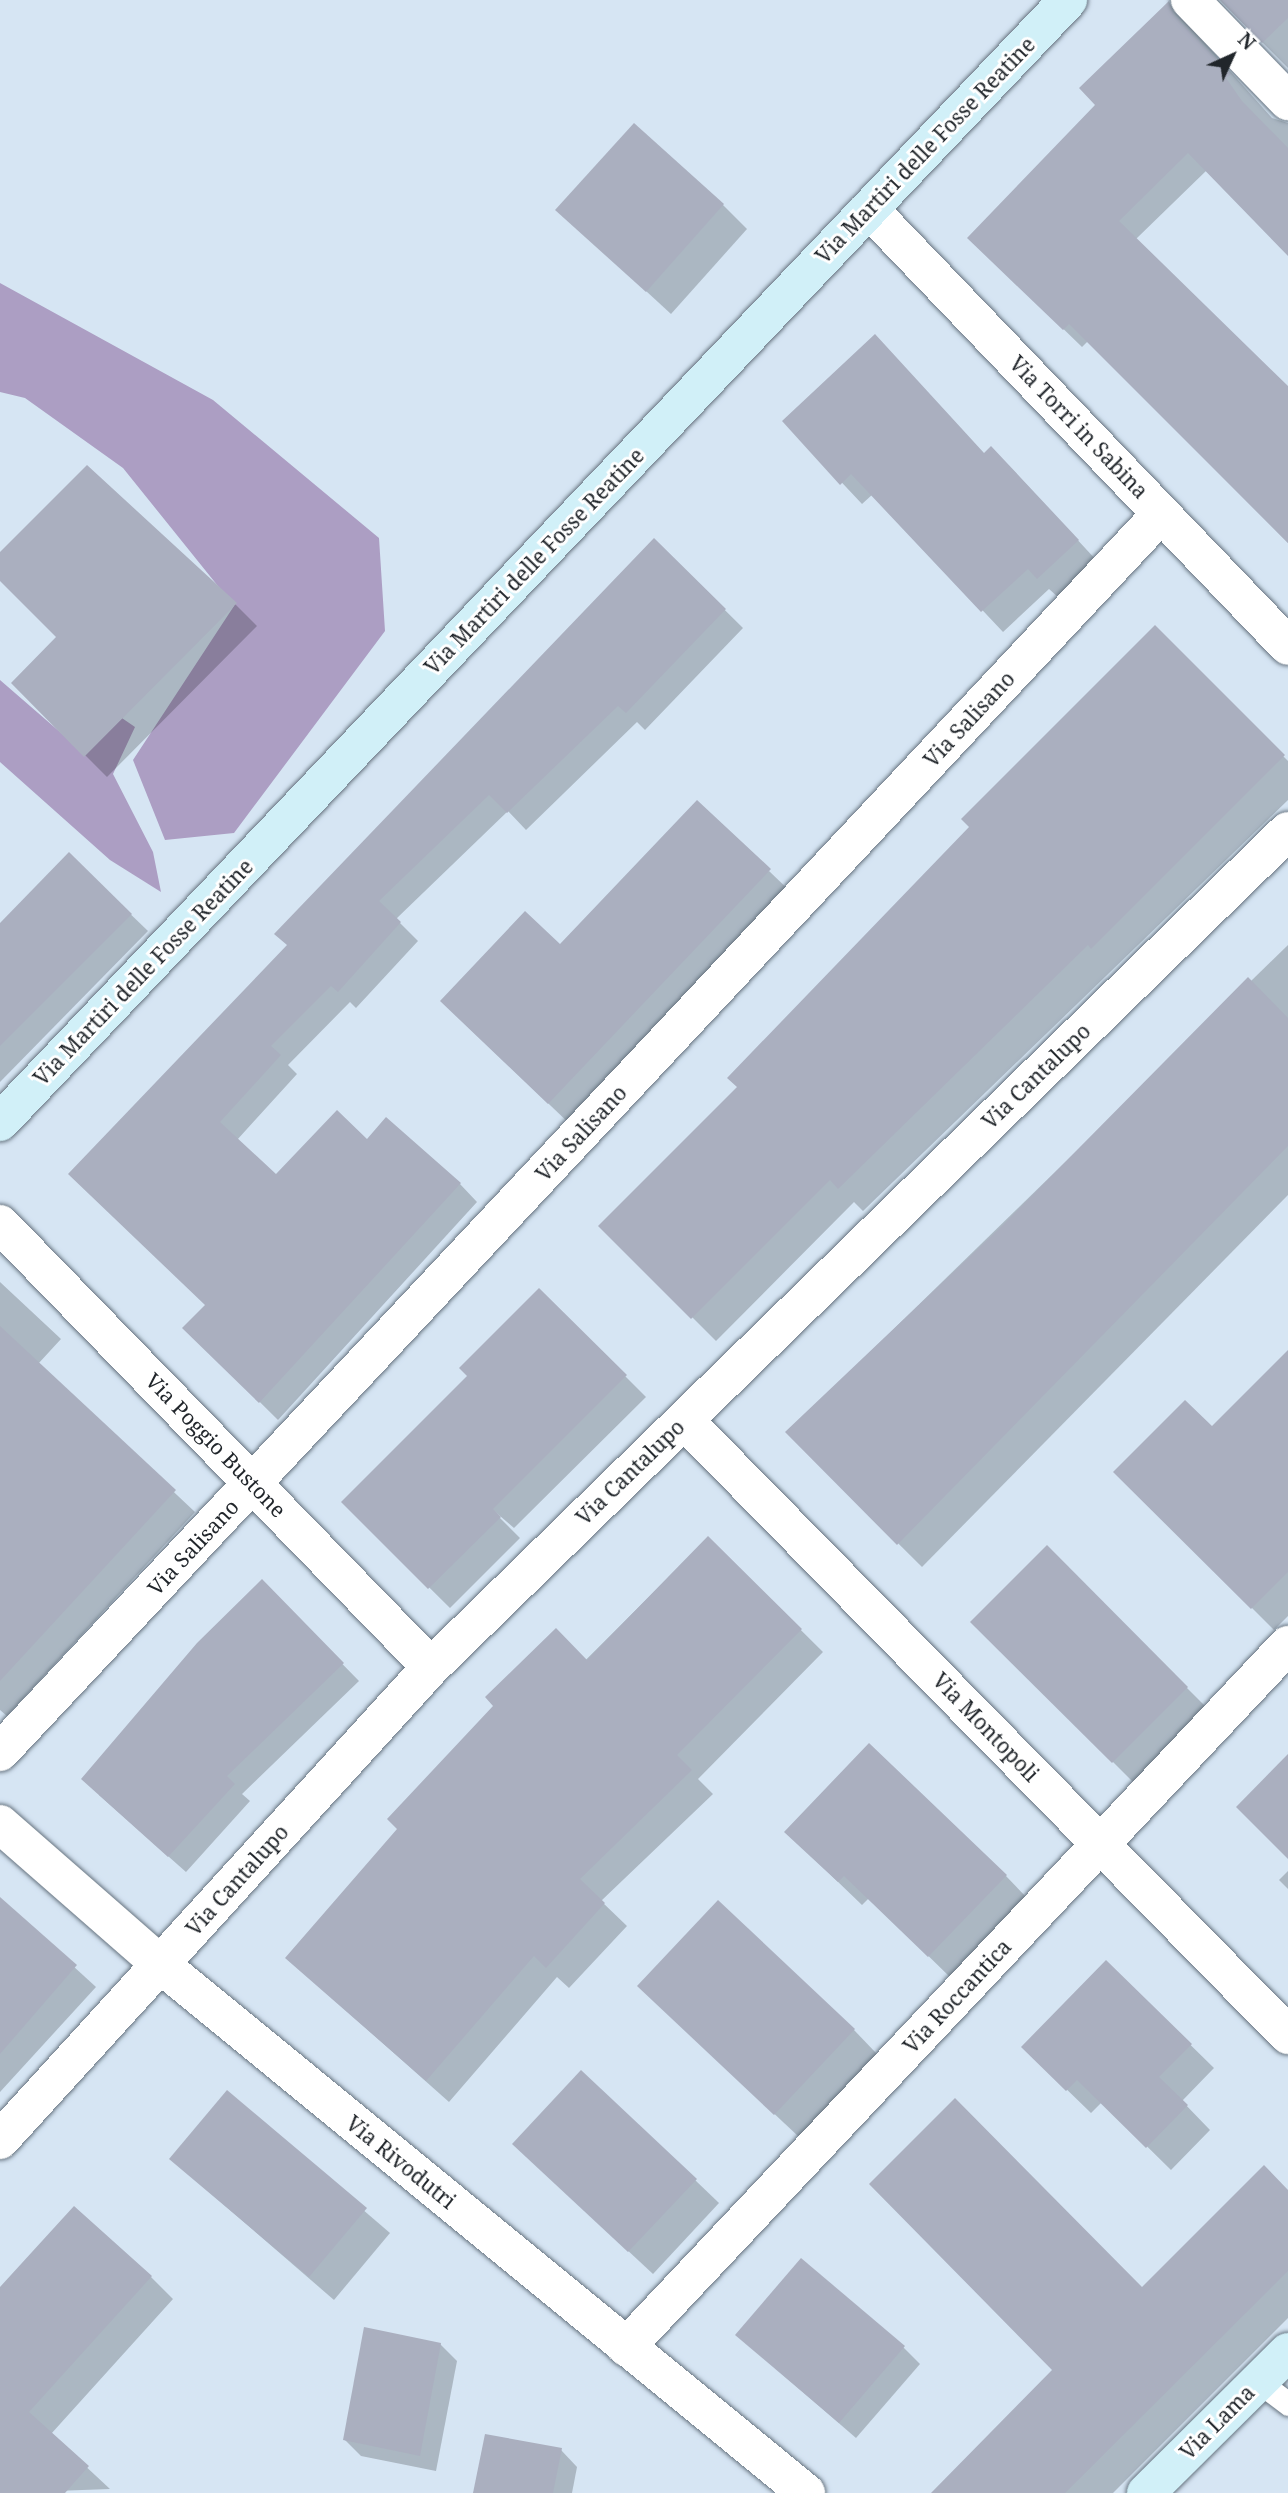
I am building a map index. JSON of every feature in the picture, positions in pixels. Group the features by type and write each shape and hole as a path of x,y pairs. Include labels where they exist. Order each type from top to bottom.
{"main road":[{"name":"Via Martiri delle Fosse Reatine","path":"0,1122 1068,0"},
{"name":"Via Lama","path":"1146,2493 1288,2352"}],"street":[{"path":"1189,0 1288,101"},
{"name":"Via Torri in Sabina","path":"870,209 1288,646"},
{"name":"Via Salisano","path":"0,1752 1161,514"},
{"name":"Via Cantalupo","path":"0,2140 431,1667 1288,831"},
{"name":"Via Poggio Bustone","path":"0,1224 431,1667"},
{"name":"Via Montopoli","path":"684,1420 1288,2035"},
{"name":"Via Roccantica","path":"626,2347 1288,1645"},
{"name":"Via Rivodutri","path":"0,1824 160,1964 806,2493"}],"lane":[{"path":"1258,2381 1288,2404"}],"shaded area":[{"path":"0,283 213,400 379,538 385,631 234,833 165,840 133,760 234,606 123,468 25,398 0,392"},
{"path":"0,680 75,745 116,714 135,727 113,774 153,852 161,892 110,860 0,762"}],"building":[{"path":"1220,0 1288,0 1288,18 1262,43"},
{"path":"1169,1 1174,15 1231,74 1226,78 1242,101 1288,148 1288,256 1188,153 1119,221 1288,386 1288,543 1069,324 1063,330 967,238 1095,105 1079,88"},
{"path":"634,123 724,204 646,292 555,210"},
{"path":"875,334 984,453 991,446 1079,540 1037,579 1028,569 981,612 851,474 840,485 782,421"},
{"path":"87,465 237,603 84,757 11,683 56,637 0,581 0,552"},
{"path":"654,538 726,609 626,713 618,706 507,813 489,795 379,901 401,922 338,992 331,986 271,1046 281,1055 220,1122 276,1174 337,1110 367,1139 386,1117 461,1183 259,1403 182,1328 205,1305 68,1174 287,945 274,934"},
{"path":"1155,625 1285,755 1091,949 1088,945 838,1189 830,1180 691,1319 598,1226 737,1087 727,1078 969,827 961,819"},
{"path":"697,800 771,869 548,1104 440,1001 525,911 560,944"},
{"path":"69,852 132,914 0,1046 0,923"},
{"path":"1248,977 1288,1018 1288,1146 897,1545 785,1432 1003,1225"},
{"path":"539,1288 627,1375 493,1509 501,1517 428,1589 341,1502 467,1376 459,1368"},
{"path":"0,1326 176,1490 0,1681"},
{"path":"1288,1350 1288,1572 1251,1609 1113,1472 1185,1400 1212,1426"},
{"path":"708,1536 802,1629 677,1755 692,1770 580,1879 605,1903 546,1968 534,1956 426,2081 285,1958 397,1829 387,1819 493,1706 485,1697 556,1628 587,1660"},
{"path":"1047,1545 1188,1687 1112,1763 970,1622"},
{"path":"262,1579 344,1663 227,1776 235,1784 168,1857 81,1779 197,1643"},
{"path":"869,1743 1007,1875 928,1957 844,1876 838,1882 784,1832"},
{"path":"1288,1754 1288,1859 1236,1807"},
{"path":"0,1897 77,1965 0,2054"},
{"path":"718,1900 855,2029 774,2115 637,1986"},
{"path":"1106,1960 1192,2044 1159,2077 1188,2105 1146,2148 1077,2080 1066,2091 1021,2047"},
{"path":"581,2070 697,2179 628,2252 512,2144"},
{"path":"227,2090 367,2208 309,2277 169,2159"},
{"path":"955,2098 1142,2287 1264,2165 1288,2190 1288,2271 1065,2493 931,2493 1052,2370 869,2184"},
{"path":"74,2206 152,2276 29,2412 89,2466 65,2493 0,2493 0,2287"},
{"path":"801,2258 905,2346 839,2423 735,2335"},
{"path":"364,2327 441,2343 420,2456 343,2440"},
{"path":"485,2434 562,2448 553,2493 473,2493"}]}
